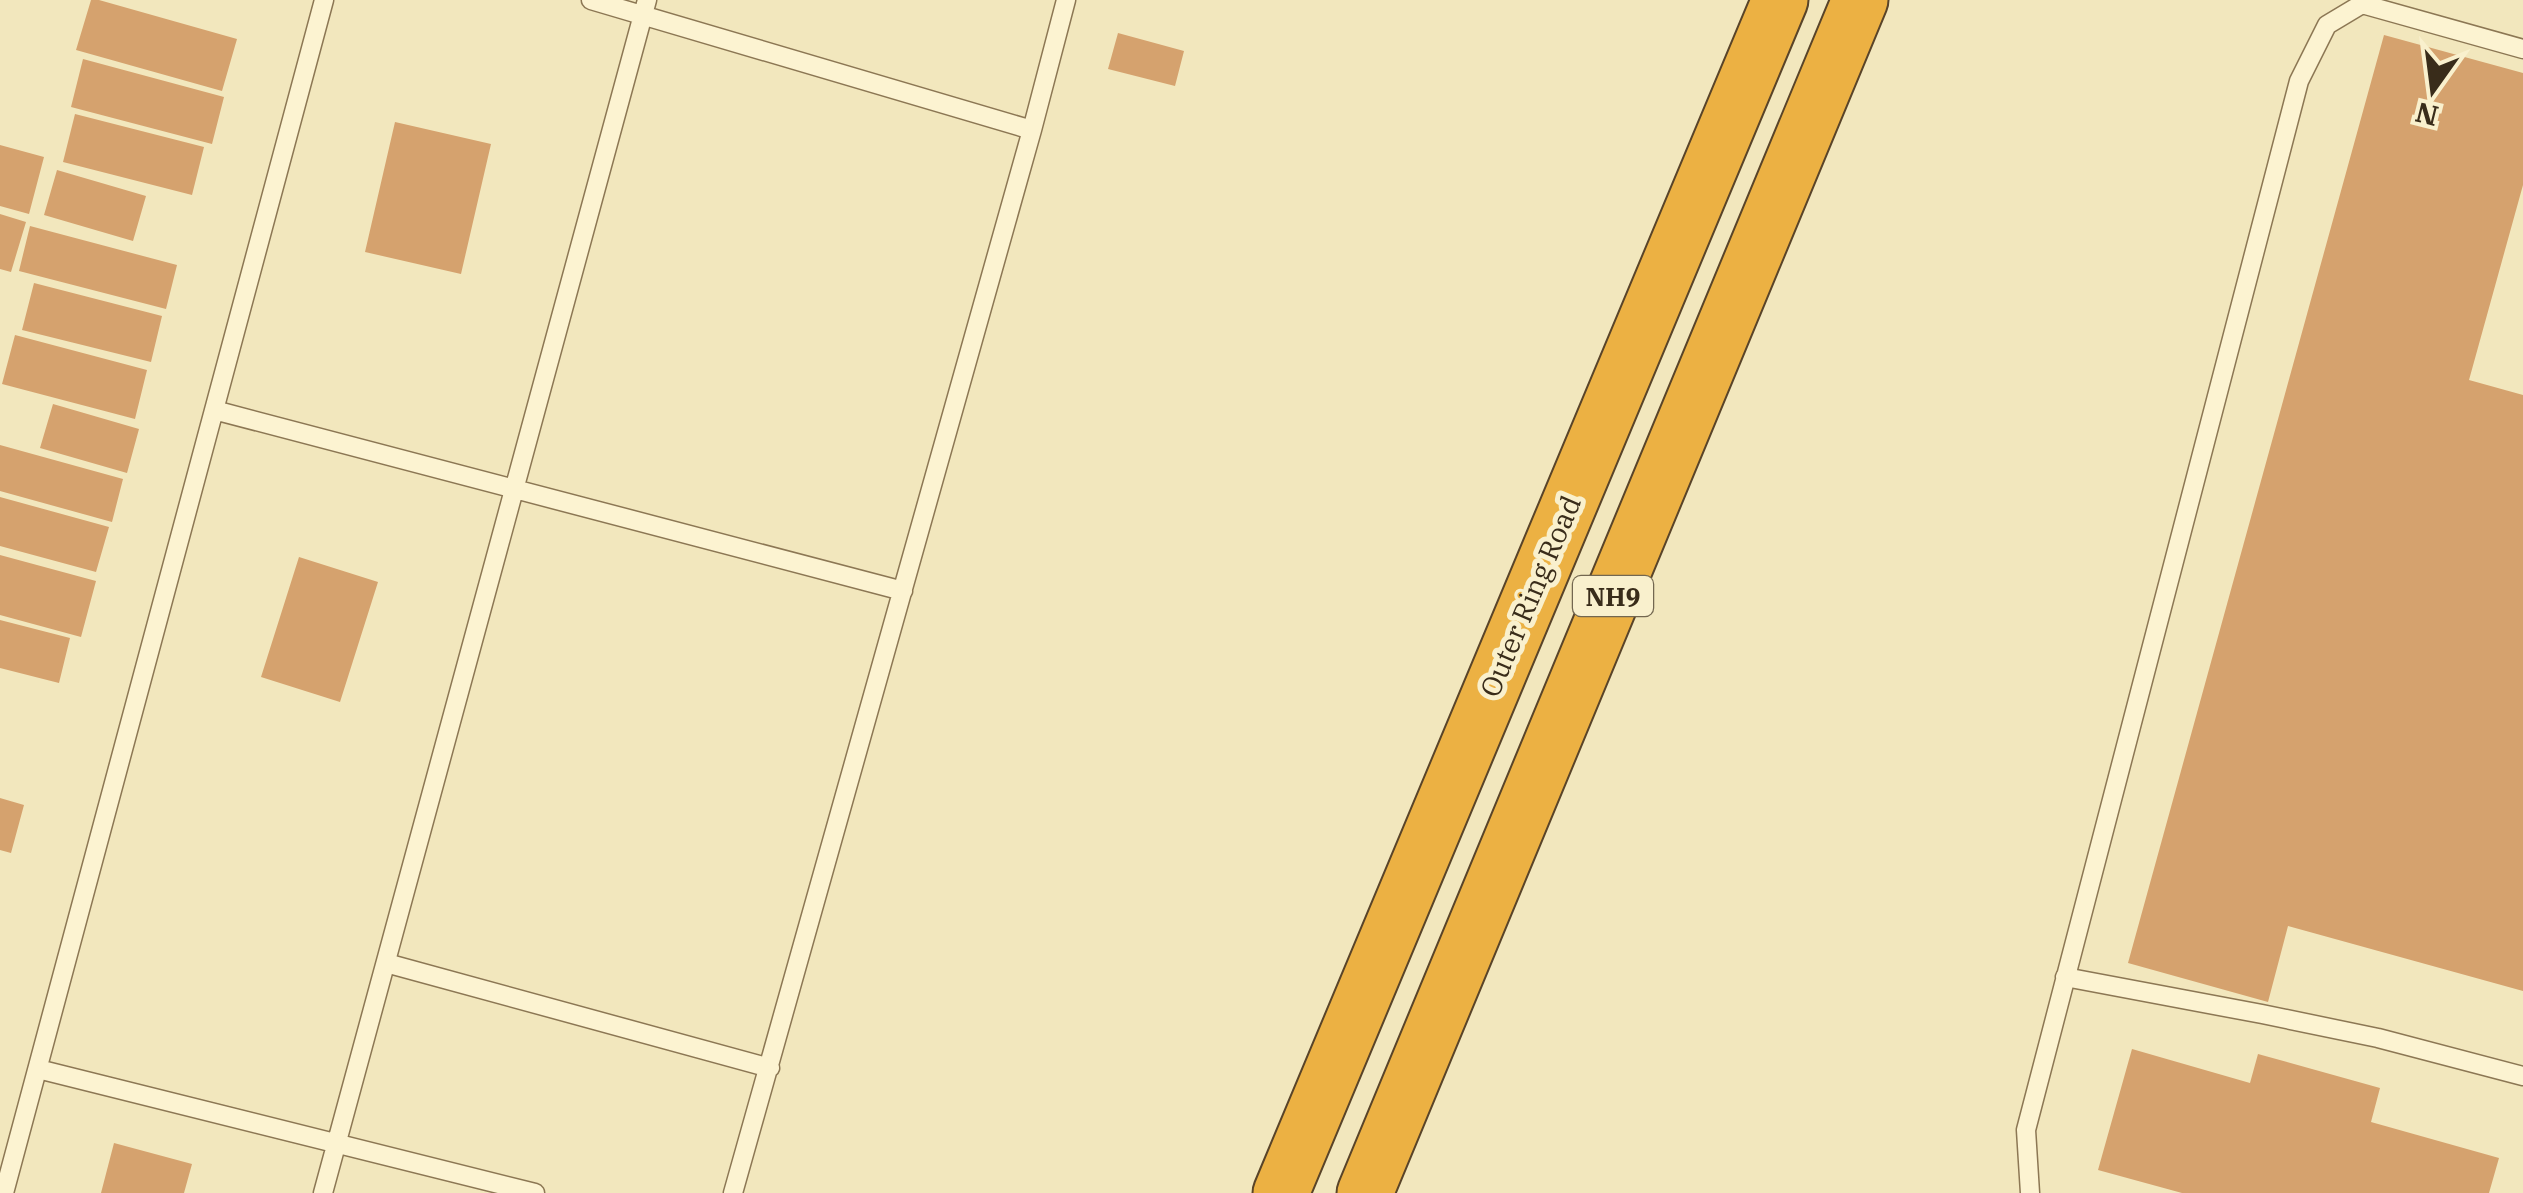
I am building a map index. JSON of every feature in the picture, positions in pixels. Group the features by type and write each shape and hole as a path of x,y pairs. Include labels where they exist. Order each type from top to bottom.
{"highway":[{"name":"Outer Ring Road","path":"1281,1193 1780,0"},
{"name":"NH9","path":"1365,1193 1860,0"}],"lane":[{"path":"4,1193 324,0"},
{"path":"591,0 645,7 1032,130"},
{"path":"733,1193 1066,0"},
{"path":"2030,1193 2026,1130 2299,81 2328,25 2362,4 2523,49"},
{"path":"323,1193 645,7"},
{"path":"214,410 903,591"},
{"path":"386,963 770,1068"},
{"path":"2066,978 2378,1038 2523,1076"},
{"path":"38,1069 535,1193"}],"building":[{"path":"91,0 237,39 222,91 76,50"},
{"path":"1118,33 1184,51 1175,86 1108,69"},
{"path":"2384,35 2523,73 2523,185 2469,380 2523,395 2523,991 2288,926 2268,1002 2128,963"},
{"path":"83,59 224,97 212,144 71,107"},
{"path":"75,114 204,147 192,195 63,162"},
{"path":"395,122 491,144 461,274 365,252"},
{"path":"0,145 44,157 29,214 0,206"},
{"path":"57,170 146,196 133,241 44,215"},
{"path":"0,214 26,222 11,272 0,269"},
{"path":"30,226 177,265 166,309 19,271"},
{"path":"34,283 162,316 151,362 22,330"},
{"path":"15,335 147,370 135,419 2,384"},
{"path":"53,404 139,429 127,473 40,448"},
{"path":"0,445 123,479 112,522 0,491"},
{"path":"0,497 109,527 96,572 0,546"},
{"path":"0,555 96,581 81,637 0,615"},
{"path":"299,557 378,582 340,702 261,677"},
{"path":"0,620 70,638 59,683 0,668"},
{"path":"0,798 24,805 11,853 0,850"},
{"path":"2132,1049 2250,1083 2258,1054 2380,1088 2371,1122 2499,1158 2489,1193 2182,1193 2098,1170"},
{"path":"114,1143 192,1164 184,1193 101,1193"}]}
